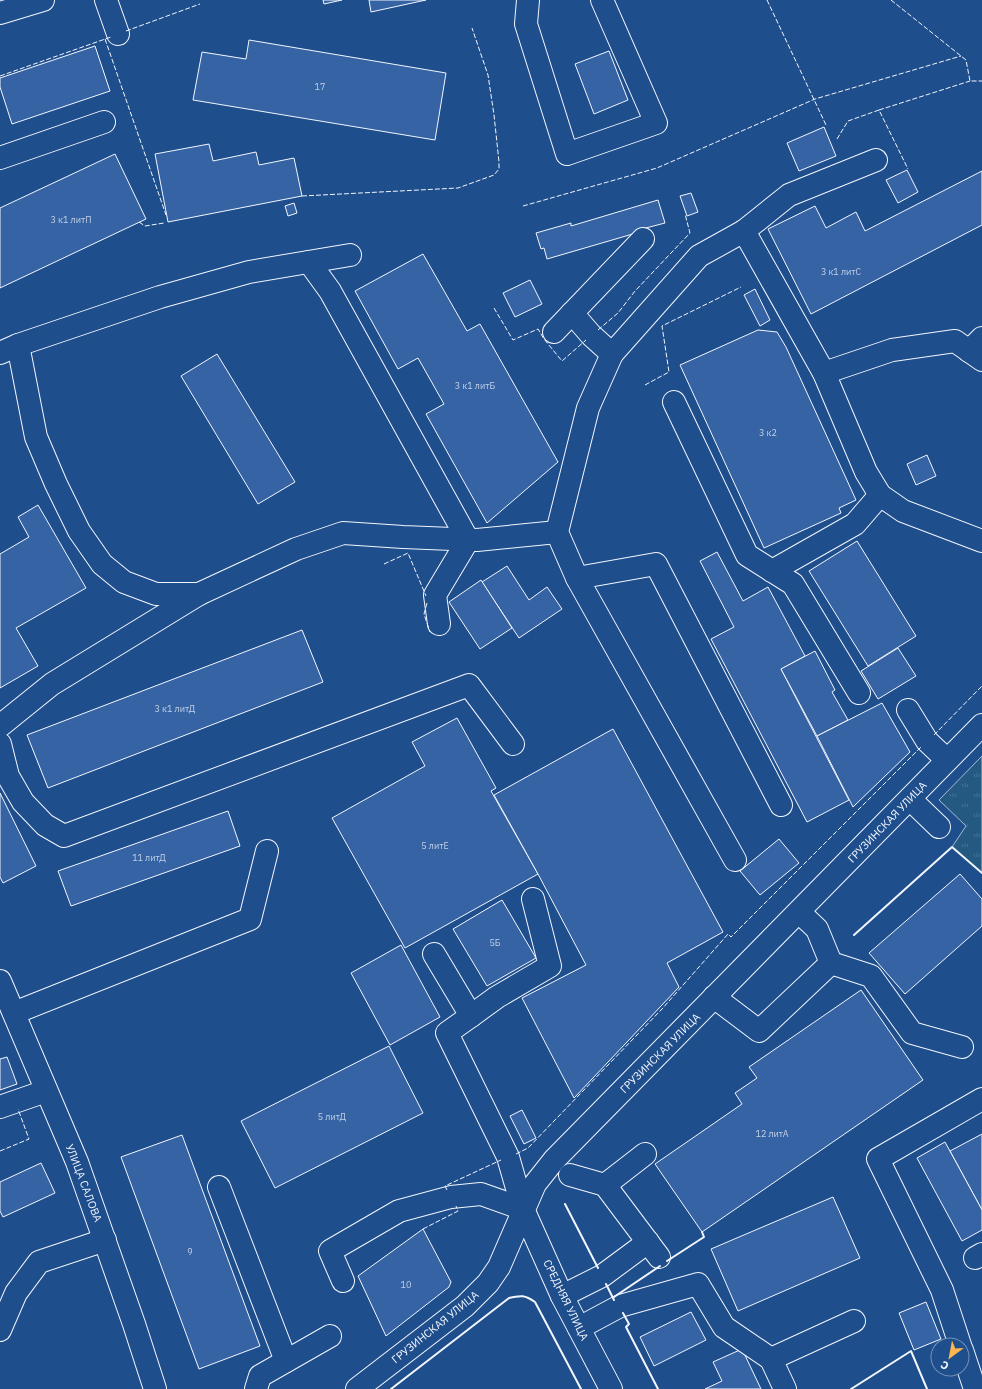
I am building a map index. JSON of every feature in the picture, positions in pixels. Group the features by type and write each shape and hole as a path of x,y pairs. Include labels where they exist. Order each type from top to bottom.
{"street":[{"path":"1,10 43,0"},
{"path":"106,0 118,34"},
{"path":"528,0 526,24 568,154 656,123 602,0"},
{"path":"0,158 104,122"},
{"path":"735,860 577,578 557,532 588,408 612,354 699,256 744,231 789,195 876,160"},
{"path":"744,231 824,373 866,472 880,495 903,511 982,541"},
{"path":"554,332 643,239"},
{"path":"199,594 156,594 124,582 102,564 79,531 56,484 36,437 9,349 160,297 249,272 350,255"},
{"path":"309,262 330,291 468,540"},
{"path":"572,313 591,335 612,354"},
{"path":"824,373 892,350 955,341 978,350"},
{"path":"674,402 747,555 793,584 859,693"},
{"path":"772,571 855,524 880,495"},
{"path":"0,726 52,684 199,594 296,549 343,533 477,540 557,532"},
{"path":"439,624 435,595 468,540"},
{"path":"577,578 656,564 781,805"},
{"path":"0,744 8,776 23,802 45,825 64,836 469,685 513,744"},
{"path":"908,710 928,741 947,760"},
{"name":"ГРУЗИНСКАЯ УЛИЦА","path":"357,1389 465,1306 479,1293 488,1283 498,1267 535,1184 554,1160 982,725"},
{"path":"910,799 939,827"},
{"path":"8,1012 250,919 267,851"},
{"path":"434,954 471,1016 497,997 550,966 534,899"},
{"path":"799,912 817,929 831,963 871,976 912,1033 962,1047"},
{"path":"714,998 759,1031 831,963"},
{"name":"УЛИЦА САЛОВА","path":"0,981 8,1012 46,1091 77,1162 134,1324 155,1389"},
{"name":"СРЕДНЯЯ УЛИЦА","path":"471,1016 447,1033 508,1157 523,1209 562,1296 611,1389"},
{"path":"0,1106 46,1091"},
{"path":"957,1337 942,1290 878,1159 982,1099"},
{"path":"605,1186 645,1154"},
{"path":"562,1296 654,1249 605,1186 570,1174"},
{"path":"219,1187 286,1361"},
{"path":"343,1281 330,1251 399,1211 451,1197 481,1194 523,1209"},
{"path":"0,1330 16,1293 39,1262 105,1240"},
{"path":"579,1328 620,1306 698,1284 724,1327 771,1359 786,1389"},
{"path":"771,1359 854,1321"},
{"path":"256,1389 260,1376 330,1336"},
{"path":"970,1374 975,1389"}],"green space":[{"path":"982,756 982,873 952,847 966,826 939,800"}],"building":[{"path":"323,0 342,0 324,4"},
{"path":"369,0 426,0 371,12"},
{"path":"249,40 446,73 435,140 193,100 202,52 246,59"},
{"path":"95,46 110,91 12,124 0,87 0,78"},
{"path":"609,51 628,100 594,114 575,64"},
{"path":"824,127 836,156 799,171 787,143"},
{"path":"209,144 213,161 256,152 259,165 294,158 302,196 168,222 155,154"},
{"path":"115,154 146,219 0,288 0,208"},
{"path":"907,170 918,192 898,203 886,180"},
{"path":"982,171 982,225 811,314 768,229 815,206 826,228 856,212 865,231"},
{"path":"691,193 698,212 687,216 680,196"},
{"path":"658,200 665,223 642,229 643,231 547,259 544,248 541,249 536,233 571,223 571,226"},
{"path":"294,203 297,213 288,216 285,206"},
{"path":"423,254 467,331 480,324 558,462 487,523 426,414 444,404 418,358 398,369 355,291"},
{"path":"530,280 542,304 515,317 503,293"},
{"path":"755,289 770,320 760,326 744,295"},
{"path":"758,330 777,332 786,347 856,500 839,508 841,513 764,548 680,365"},
{"path":"217,354 295,482 258,504 181,376"},
{"path":"927,455 936,476 916,485 907,464"},
{"path":"38,505 86,588 16,628 38,666 0,688 0,554 29,537 18,517"},
{"path":"857,541 916,636 868,666 809,571"},
{"path":"717,552 743,601 768,587 805,656 781,669 849,800 807,822 711,639 734,627 700,561"},
{"path":"507,566 529,600 547,587 562,609 519,638 482,582"},
{"path":"481,580 512,628 480,649 449,602"},
{"path":"302,630 323,682 48,788 27,735"},
{"path":"898,648 916,676 878,699 861,671"},
{"path":"815,651 835,690 832,692 848,720 817,736 781,669"},
{"path":"882,703 910,752 853,807 817,736"},
{"path":"457,718 496,788 491,791 538,874 405,948 332,818 425,766 412,742"},
{"path":"613,729 723,932 667,963 679,987 574,1098 522,998 586,965 494,795"},
{"path":"0,793 36,866 3,883 0,877"},
{"path":"228,811 240,846 71,906 58,871"},
{"path":"779,839 799,863 760,895 740,871"},
{"path":"960,874 982,899 982,926 905,994 869,953"},
{"path":"502,900 536,958 487,986 453,929"},
{"path":"401,945 440,1017 390,1045 351,973"},
{"path":"861,990 923,1080 702,1232 655,1164 742,1104 735,1093 757,1078 749,1067"},
{"path":"389,1046 423,1113 275,1188 241,1121"},
{"path":"7,1057 17,1084 0,1090 0,1059"},
{"path":"522,1110 536,1138 524,1144 510,1116"},
{"path":"982,1134 982,1210 950,1151"},
{"path":"182,1135 260,1346 199,1369 121,1157"},
{"path":"945,1142 982,1210 982,1230 962,1241 917,1158"},
{"path":"41,1163 55,1193 3,1217 0,1211 0,1182"},
{"path":"833,1197 860,1258 738,1311 711,1249"},
{"path":"423,1229 451,1282 449,1287 386,1336 358,1276"},
{"path":"926,1302 940,1337 930,1337 930,1343 914,1350 899,1313"},
{"path":"691,1312 706,1340 654,1366 640,1337"},
{"path":"742,1349 761,1389 705,1389 722,1381 713,1362"}],"fence":[{"path":"767,0 826,125"},
{"path":"891,0 966,60 970,81 982,81"},
{"path":"126,31 200,4"},
{"path":"302,196 458,188 494,175 499,169 494,115 488,75 472,28"},
{"path":"0,76 111,37"},
{"path":"105,39 166,215"},
{"path":"523,206 657,168 815,99 961,56"},
{"path":"879,110 970,81"},
{"path":"837,139 848,121 879,110 908,169"},
{"path":"598,330 618,313 635,291 690,233 685,214"},
{"path":"139,222 145,226 164,223"},
{"path":"645,385 669,372 662,326 741,287"},
{"path":"494,308 513,340 538,329 562,361 586,340"},
{"path":"384,564 408,553 426,596"},
{"path":"427,603 424,614 430,632"},
{"path":"934,735 982,686"},
{"path":"516,1154 528,1148 662,1009 728,934 731,937 922,746"},
{"path":"0,1151 29,1139 18,1109"},
{"path":"447,1190 445,1186 501,1160"},
{"path":"423,1229 458,1211 456,1206"}],"wall":[{"path":"854,935 952,847 982,873"},
{"path":"565,1204 598,1268"},
{"path":"667,1261 704,1237 702,1232"},
{"path":"614,1297 660,1266"},
{"path":"606,1284 614,1300"},
{"path":"391,1389 509,1298 520,1296 526,1297 535,1302 581,1389"},
{"path":"623,1313 629,1324 626,1327 658,1389"},
{"path":"851,1389 911,1351 927,1389"}]}
